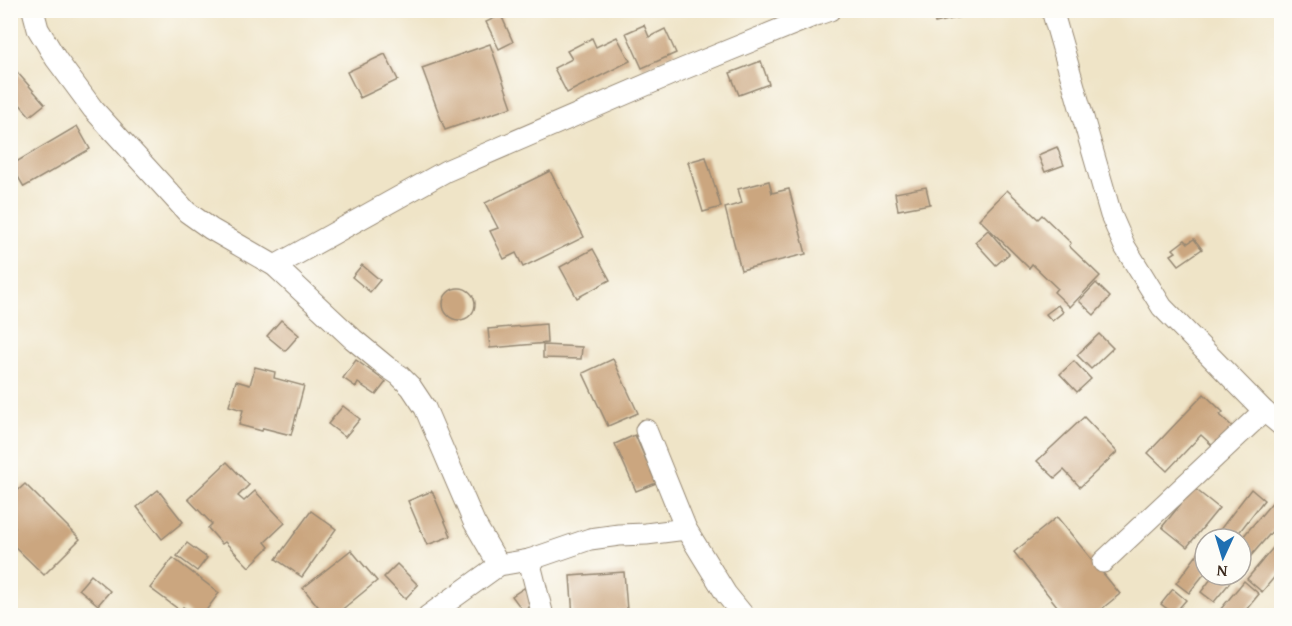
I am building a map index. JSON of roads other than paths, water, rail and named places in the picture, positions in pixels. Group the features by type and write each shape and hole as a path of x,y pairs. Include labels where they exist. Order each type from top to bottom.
{"street":[{"path":"33,10 38,29 56,59 93,109 187,212 211,229 275,266 353,339 411,387 425,408 474,522 499,565"},
{"path":"275,266 446,171 683,69 830,10"},
{"path":"1052,10 1111,215 1125,247 1162,307 1281,426"},
{"path":"1103,562 1264,411"},
{"path":"646,430 686,529 726,594 744,615"},
{"path":"428,615 499,565 529,560 590,539 686,529"},
{"path":"529,560 543,615"}]}
